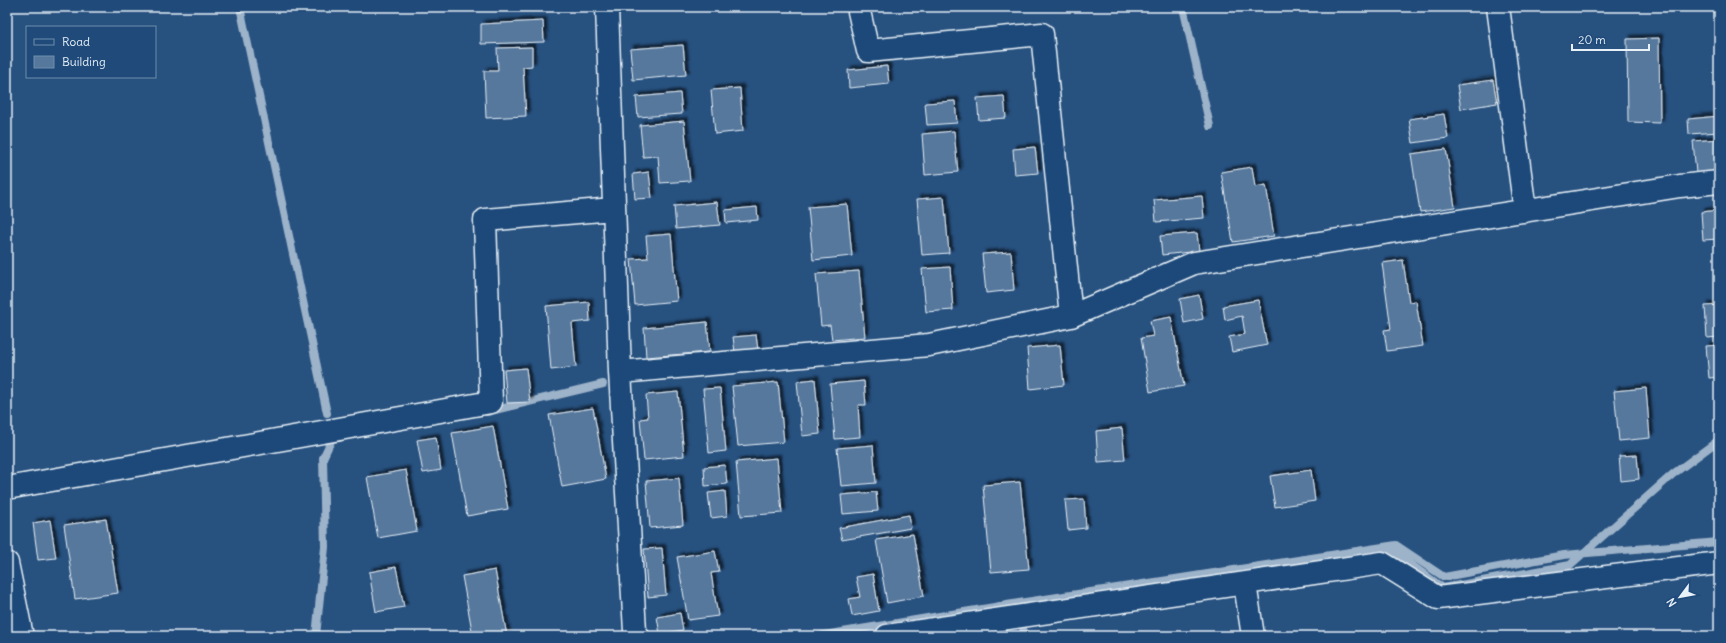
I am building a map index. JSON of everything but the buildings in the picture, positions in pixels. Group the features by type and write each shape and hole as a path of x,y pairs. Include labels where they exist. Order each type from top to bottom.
{"street":[{"path":"607,7 620,372 635,631 638,636"},
{"path":"858,7 868,51 1042,34 1070,316"},
{"path":"1498,7 1525,210"},
{"path":"620,372 929,345 1070,316 1194,263 1680,186 1719,182"},
{"path":"7,488 491,402 485,220 613,209"},
{"path":"7,563 22,636"},
{"path":"887,636 1382,563 1438,598 1719,563"},
{"path":"1245,584 1253,636"}],"waterway":[{"path":"240,7 327,413"},
{"path":"1183,7 1210,126"},
{"path":"487,412 603,384"},
{"path":"316,636 325,547 323,458 332,439 340,438"},
{"path":"1378,555 1395,553 1443,588 1570,565 1673,474 1719,440"},
{"path":"818,636 1019,603 1396,545 1444,577 1564,555 1719,542"},
{"path":"1022,617 1024,636"}]}
